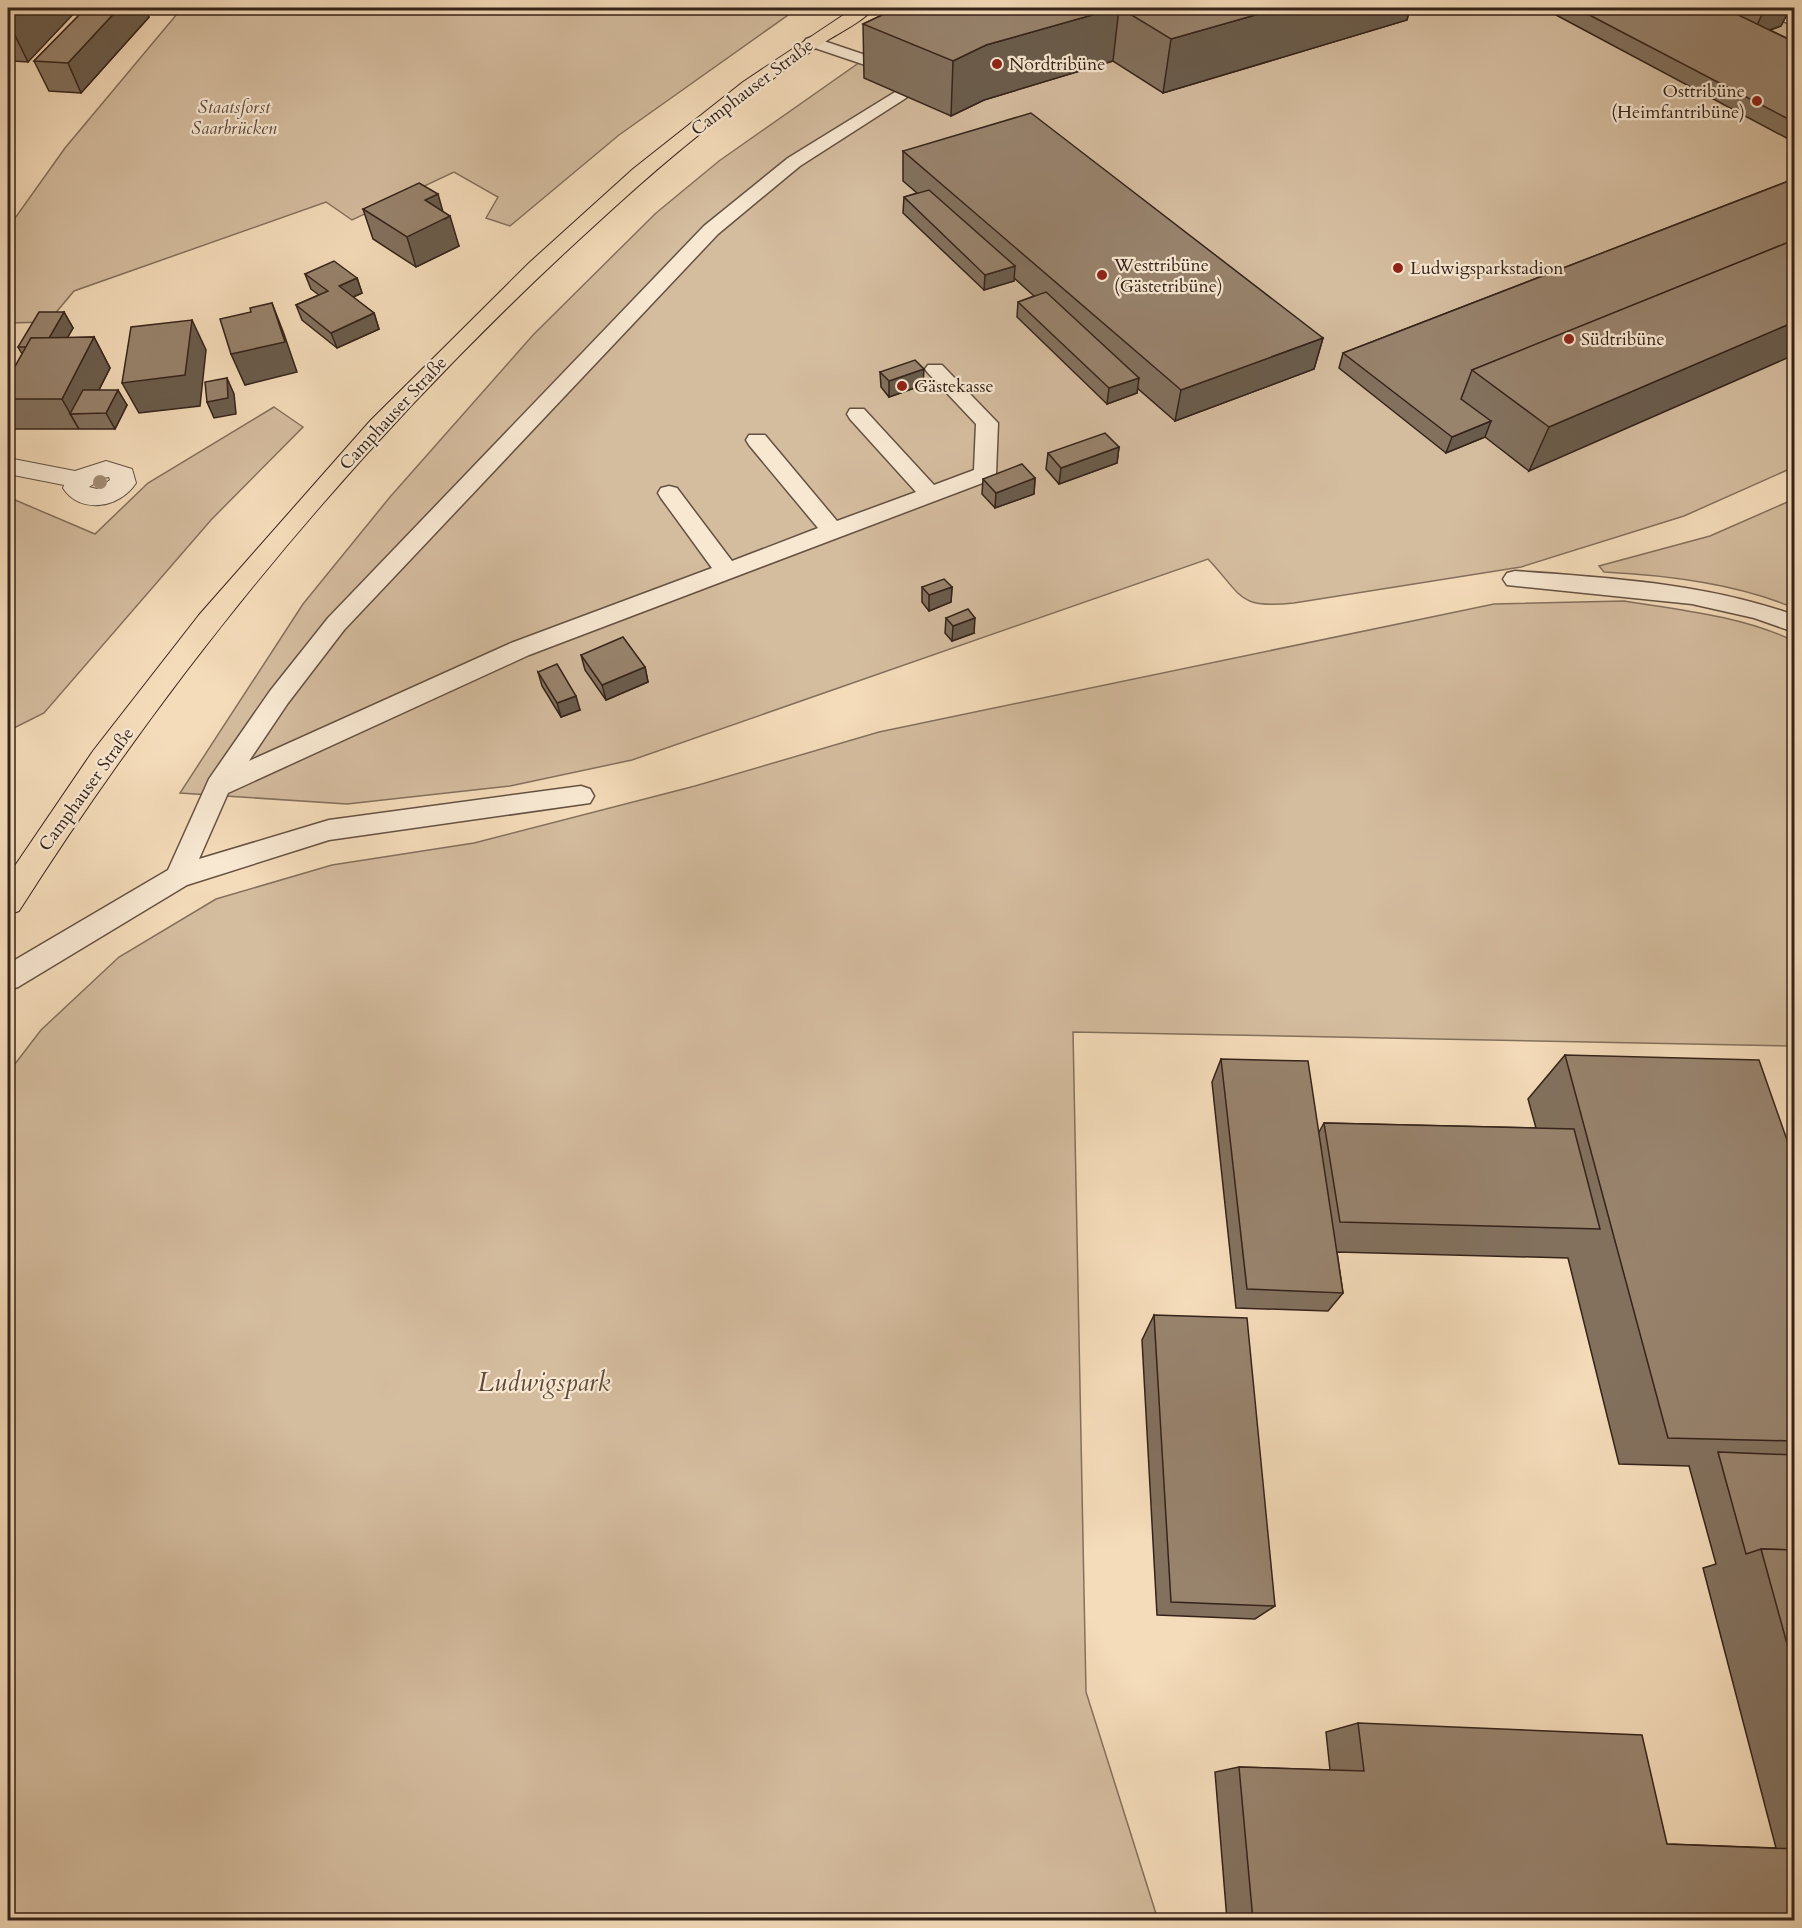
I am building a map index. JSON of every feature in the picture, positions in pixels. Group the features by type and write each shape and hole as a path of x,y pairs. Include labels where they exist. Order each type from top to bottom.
{"main road":[{"name":"Camphauser Straße","path":"8,902 63,818 161,685 260,558 369,435 490,311 570,235 668,150 812,42 865,8"}],"street":[{"path":"8,466 80,480"}],"lane":[{"path":"1763,8 1794,21"},
{"path":"812,42 886,67"},
{"path":"178,877 218,786 279,697 336,624 704,238 794,162 900,94"},
{"path":"218,786 520,649 985,474 987,423 935,369"},
{"path":"857,414 930,494"},
{"path":"757,440 833,531"},
{"path":"669,493 728,571"},
{"path":"1515,579 1629,587 1695,597 1776,616 1794,624"},
{"path":"8,978 178,877 329,830 581,796"}],"green space":[{"name":"Staatsforst Saarbrücken","path":"182,8 798,8 619,135 510,226 486,218 498,197 454,172 352,220 326,202 74,291 48,322 8,323 8,228 65,148"},
{"path":"937,8 1794,8 1794,467 1684,516 1521,567 1294,603 1261,604 1243,597 1208,559 632,760 510,786 347,804 180,793 303,604 390,497 533,335 656,213 719,161"},
{"path":"274,407 303,427 211,520 44,713 8,731 8,497 95,534 148,483"},
{"path":"1792,500 1790,526 1794,541 1794,608 1725,587 1676,578 1604,572 1599,566 1710,536"},
{"name":"Ludwigspark","path":"1624,601 1689,611 1754,625 1794,641 1794,1046 1073,1032 1086,1692 1158,1920 8,1920 8,1073 41,1030 119,957 216,899 332,865 474,843 695,786 879,732 1494,604"}],"building":[{"path":"8,8 19,8 8,19"},
{"path":"86,8 119,8 68,63 34,61"},
{"path":"897,8 1117,8 986,45 953,61 863,24"},
{"path":"1120,8 1280,8 1171,39"},
{"name":"Osttribüne (Heimfantribüne)","path":"1576,8 1724,8 1794,42 1794,122"},
{"name":"Westtribüne (Gästetribüne)","path":"1031,113 1323,338 1181,390 903,151"},
{"path":"1794,179 1794,240 1472,370 1461,399 1491,421 1452,437 1343,353"},
{"path":"419,183 438,194 425,200 450,216 407,237 363,209"},
{"path":"929,190 1015,266 985,275 904,197"},
{"path":"1794,240 1794,322 1549,427 1472,370"},
{"path":"334,261 357,278 339,286 374,313 331,333 296,305 328,291 305,274"},
{"path":"1046,292 1139,378 1109,388 1018,302"},
{"path":"272,303 285,342 231,354 220,319 251,312 250,308"},
{"path":"39,312 64,312 49,338 31,338 26,347 18,347"},
{"path":"192,320 185,375 122,383 131,327"},
{"path":"94,337 62,399 8,399 8,379 31,338"},
{"path":"915,360 924,369 889,381 880,372"},
{"path":"227,378 228,398 207,402 205,382"},
{"path":"83,390 118,390 106,413 70,414"},
{"path":"1105,433 1119,447 1061,468 1048,453"},
{"path":"1022,464 1035,478 996,493 983,479"},
{"path":"944,579 952,587 929,595 922,587"},
{"path":"968,609 975,618 953,626 946,618"},
{"path":"623,637 645,667 602,685 581,655"},
{"path":"557,664 576,696 557,703 538,672"},
{"path":"1565,1055 1759,1060 1794,1160 1794,1441 1668,1438"},
{"path":"1221,1059 1308,1061 1343,1293 1247,1289"},
{"path":"1324,1123 1574,1129 1600,1229 1340,1222"},
{"path":"1154,1315 1247,1318 1275,1606 1171,1602"},
{"path":"1718,1452 1794,1455 1794,1550 1761,1549 1746,1554"},
{"path":"1761,1549 1794,1550 1794,1669"},
{"path":"1358,1723 1642,1735 1667,1844 1794,1849 1794,1920 1253,1920 1239,1767 1364,1771"}],"place":[{"name":"Nordtribüne","path":"997,64"},
{"name":"Osttribüne (Heimfantribüne)","path":"1757,101"},
{"name":"Ludwigsparkstadion","path":"1398,268"},
{"name":"Westtribüne (Gästetribüne)","path":"1102,275"},
{"name":"Südtribüne","path":"1569,339"},
{"name":"Gästekasse","path":"902,386"}]}
